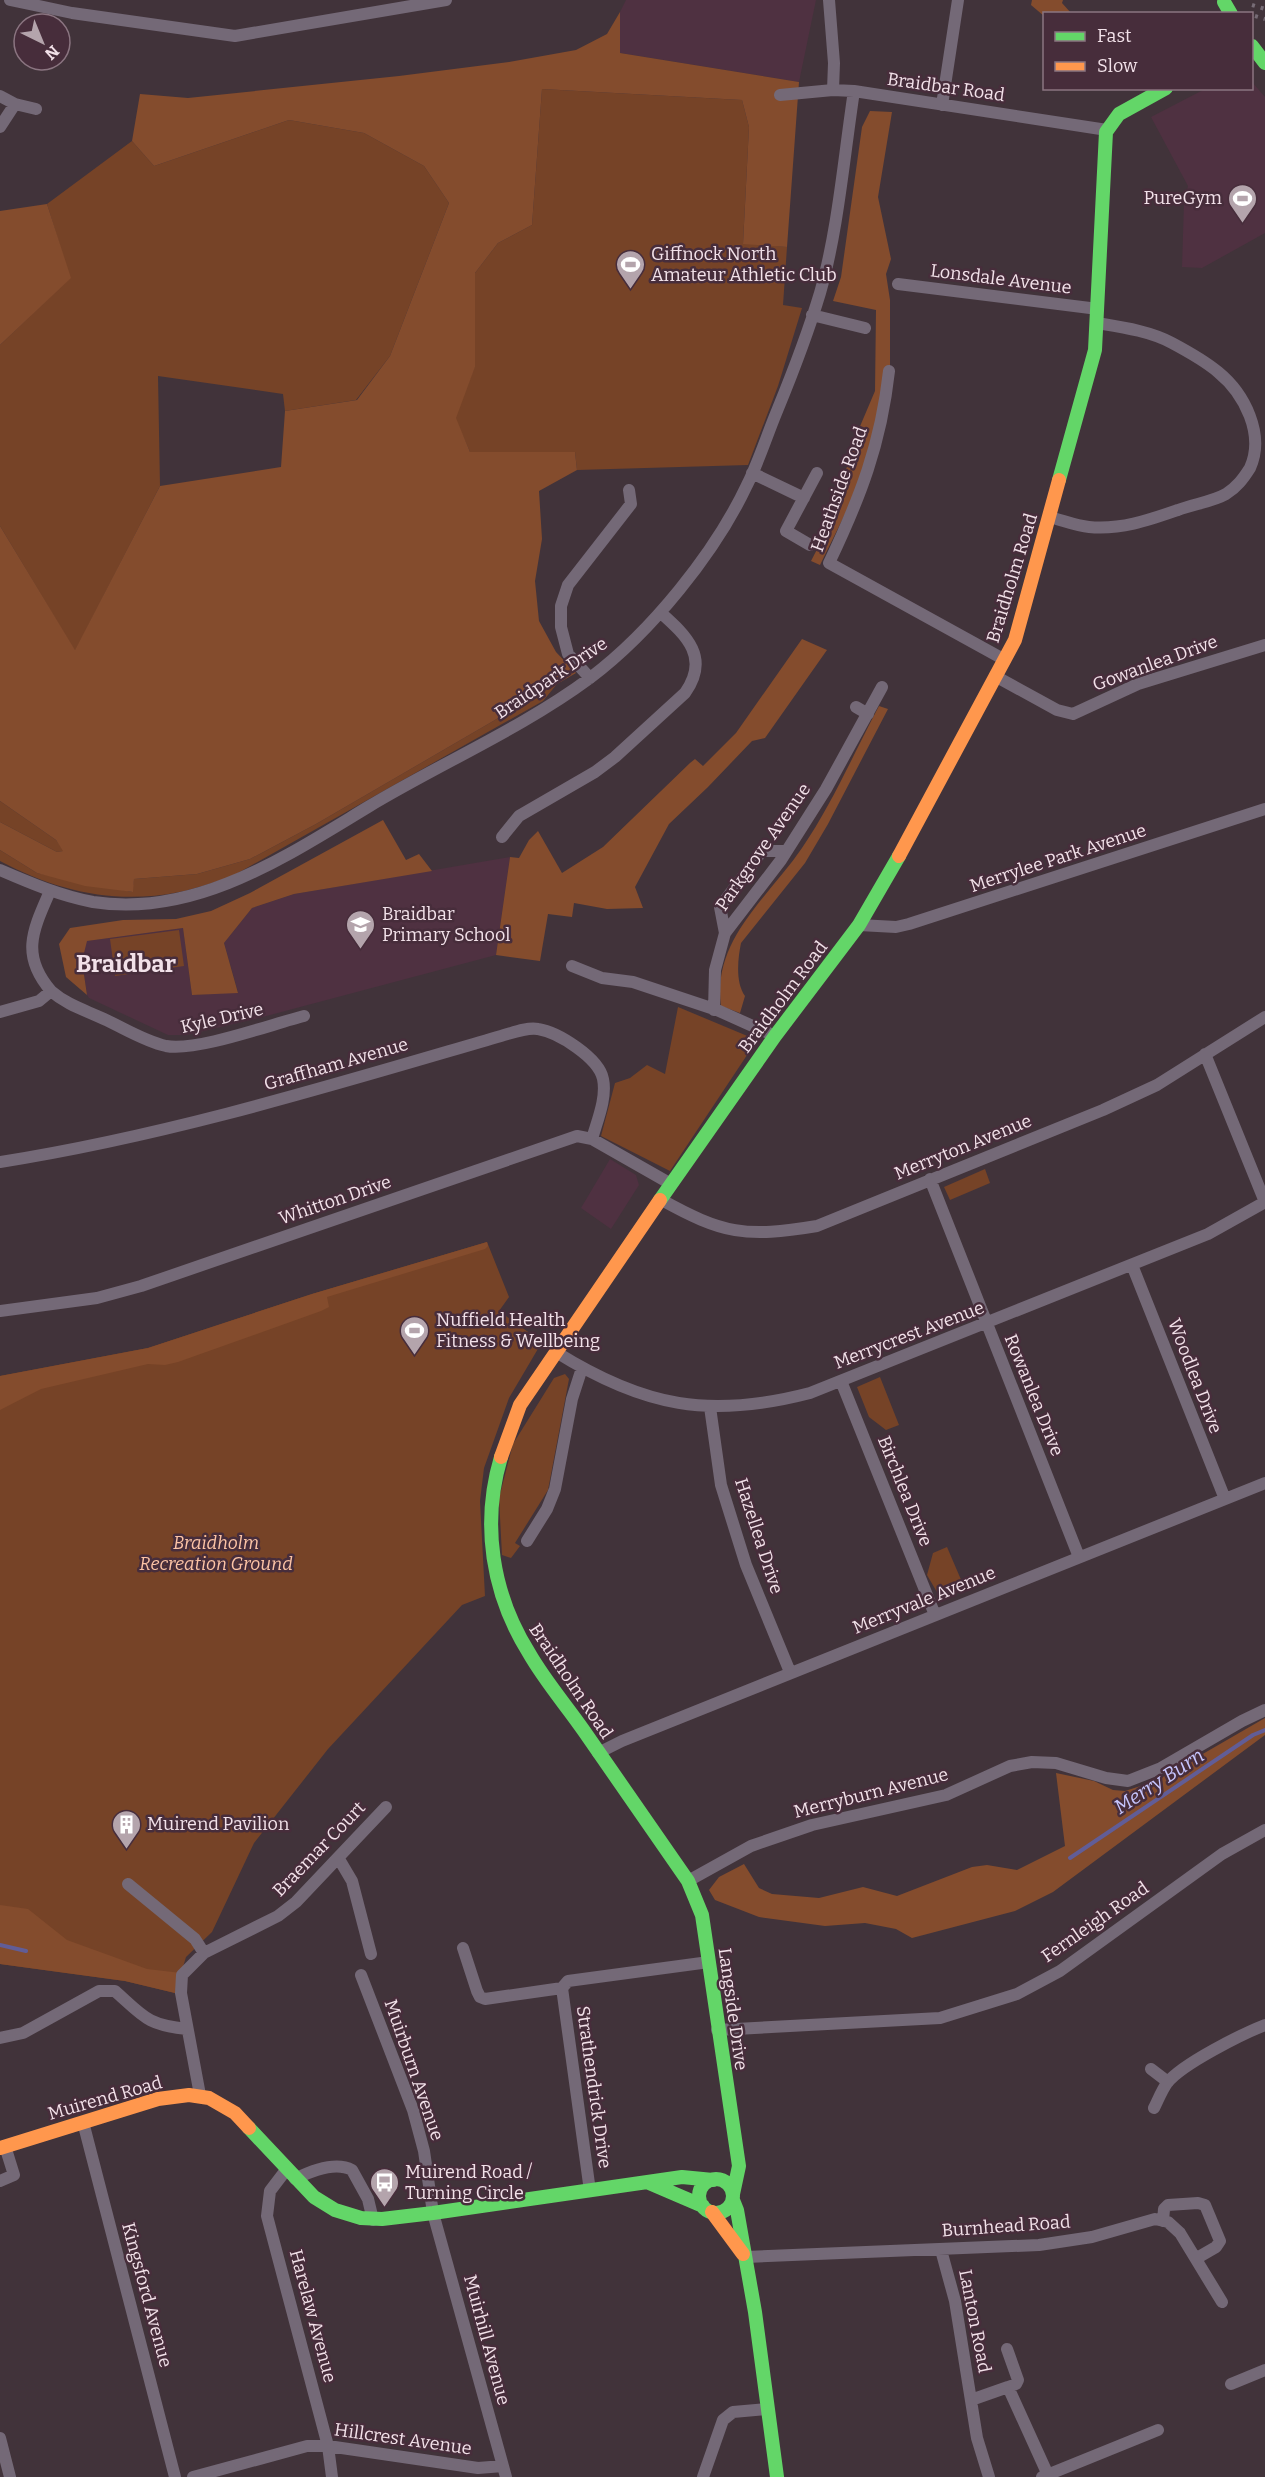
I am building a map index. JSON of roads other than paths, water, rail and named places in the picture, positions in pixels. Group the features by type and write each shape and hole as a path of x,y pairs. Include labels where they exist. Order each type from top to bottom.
{"street":[{"path":"10,0 72,13 235,36 408,3 446,0"},
{"path":"829,0 834,63 833,90"},
{"path":"942,105 958,0"},
{"path":"1253,48 1265,63"},
{"name":"Braidbar Road","path":"780,95 833,90 854,91 1107,130"},
{"path":"1107,130 1119,114 1162,90"},
{"name":"Braidpark Drive","path":"0,870 50,891 92,901 123,905 149,904 215,890 257,870 521,723 590,678 623,651 661,613 718,535 752,473 790,380 829,254 854,91"},
{"path":"0,96 15,104 36,109"},
{"path":"0,127 15,104"},
{"name":"Braidholm Road","path":"687,1881 550,1686 515,1629 501,1593 492,1552 491,1515 499,1458 520,1405 660,1199 775,1036 859,925 885,882 1015,640 1091,369 1098,316 1107,130"},
{"name":"Lonsdale Avenue","path":"898,284 1098,316 1170,342 1219,373 1241,397 1257,430 1259,449 1240,484 1224,495 1134,525 1113,528 1088,527 1049,517"},
{"path":"812,315 865,328"},
{"name":"Heathside Road","path":"889,371 885,411 876,450 855,510 829,563 1005,660"},
{"path":"752,473 804,498"},
{"path":"810,544 786,531 817,473"},
{"path":"590,678 568,654 561,627 561,606 568,585 632,504 629,490"},
{"path":"502,837 519,816 595,772 615,757 692,684 694,673 692,646 682,631 661,613"},
{"name":"Gowanlea Drive","path":"995,676 1057,710 1073,714 1138,684 1265,645"},
{"name":"Parkgrove Avenue","path":"714,1010 715,970 725,933 786,851 826,789 882,687"},
{"path":"856,707 868,714"},
{"name":"Merrylee Park Avenue","path":"859,925 896,927 917,922 1265,809"},
{"path":"725,933 720,913 722,902 752,861 762,851 786,851"},
{"name":"Kyle Drive","path":"50,891 32,936 34,967 51,991 79,1009 154,1043 170,1047 204,1043 304,1016"},
{"path":"572,966 602,978 633,982 714,1010 775,1036"},
{"path":"0,1012 39,1001 51,991"},
{"name":"Merryton Avenue","path":"660,1199 709,1224 749,1233 770,1233 817,1226 1103,1110 1157,1085 1265,1017"},
{"name":"Graffham Avenue","path":"0,1162 109,1143 185,1125 536,1028 555,1033 592,1060 603,1078 602,1106 592,1139"},
{"path":"1205,1054 1265,1202"},
{"name":"Whitton Drive","path":"0,1311 97,1298 141,1286 577,1136 592,1139"},
{"path":"592,1139 671,1184"},
{"name":"Rowanlea Drive","path":"930,1179 1079,1557"},
{"name":"Merrycrest Avenue","path":"556,1352 582,1368 629,1391 669,1402 710,1407 739,1407 777,1402 841,1381 1208,1234 1265,1202"},
{"name":"Woodlea Drive","path":"1132,1265 1225,1499"},
{"path":"527,1541 547,1509 555,1489 572,1399 582,1368"},
{"name":"Birchlea Drive","path":"841,1381 935,1615"},
{"name":"Hazellea Drive","path":"710,1407 721,1485 727,1505 746,1565 790,1672"},
{"name":"Merryvale Avenue","path":"598,1753 790,1672 1265,1483"},
{"name":"Merryburn Avenue","path":"687,1881 751,1846 812,1825 946,1795 1010,1766 1032,1762 1056,1763 1106,1778 1128,1781 1161,1768 1242,1720 1265,1710"},
{"name":"Braemar Court","path":"187,2029 181,1993 182,1975 204,1953 278,1916 296,1902 386,1807"},
{"name":"Fernleigh Road","path":"717,2030 940,2018 1017,1994 1068,1966 1222,1854 1265,1830"},
{"path":"339,1859 352,1881 371,1954"},
{"name":"Langside Drive","path":"687,1881 702,1915 717,2030 739,2166 733,2197 746,2257 777,2477"},
{"path":"128,1884 179,1924 195,1939 204,1953"},
{"name":"Strathendrick Drive","path":"463,1948 477,1991 480,1997 485,1999 562,1988 568,1981 709,1962"},
{"name":"Muirburn Avenue","path":"361,1975 413,2110 424,2151 433,2213"},
{"name":"Strathendrick Drive","path":"562,1988 590,2191"},
{"path":"0,2038 23,2034 99,1991 115,1991 146,2020 160,2026 187,2029 200,2096"},
{"path":"1154,2108 1168,2082 1198,2060 1241,2035 1265,2025"},
{"path":"1151,2069 1168,2082"},
{"name":"Muirend Road","path":"3,2147 158,2099 177,2095 200,2096 209,2098 235,2113 314,2197 335,2210 373,2220 590,2191 646,2181 682,2177 715,2180"},
{"name":"Kingsford Avenue","path":"83,2122 176,2477"},
{"name":"Langside Drive","path":"734,2144 729,2163 715,2180 707,2182 699,2196 746,2257"},
{"path":"0,2181 14,2175 3,2147"},
{"path":"291,2174 340,2166 352,2170 368,2199 373,2220"},
{"name":"Harelaw Avenue","path":"291,2174 270,2191 267,2216 328,2446 332,2477"},
{"path":"646,2181 717,2213 727,2209 733,2197 728,2184 715,2180"},
{"path":"1197,2258 1216,2247 1220,2241 1205,2205 1198,2203 1168,2205 1164,2209 1163,2221 1168,2222 1180,2233 1222,2302"},
{"name":"Muirhill Avenue","path":"433,2213 505,2471"},
{"name":"Burnhead Road","path":"746,2257 1039,2245 1092,2237 1155,2219 1163,2221"},
{"name":"Lanton Road","path":"941,2250 955,2301 981,2457 989,2477"},
{"name":"Lanton Road","path":"971,2400 1016,2384 1018,2380 1007,2349"},
{"path":"1231,2384 1265,2370"},
{"name":"Lanton Road","path":"1008,2387 1045,2476 1158,2430"},
{"path":"702,2477 723,2420 733,2412 768,2409"},
{"path":"0,2438 10,2477"},
{"name":"Hillcrest Avenue","path":"193,2477 307,2446 328,2446 505,2471"}],"waterway":[{"name":"Merry Burn","path":"1070,1858 1253,1735 1265,1730"},
{"name":"Merry Burn","path":"0,1945 26,1951"}],"railway":[{"path":"1252,5 1265,9"},
{"path":"1255,16 1265,19"}],"place":[{"name":"PureGym","path":"1243,224"},
{"name":"Giffnock North Amateur Athletic Club","path":"630,290"},
{"name":"Braidbar Primary School","path":"361,950"},
{"name":"Nuffield Health Fitness & Wellbeing","path":"415,1356"},
{"name":"Muirend Pavilion","path":"126,1850"},
{"name":"Muirend Road / Turning Circle","path":"384,2208"}],"district":[{"name":"Braidbar","path":"126,964"}],"park label":[{"name":"Braidholm Recreation Ground","path":"216,1553"}]}
